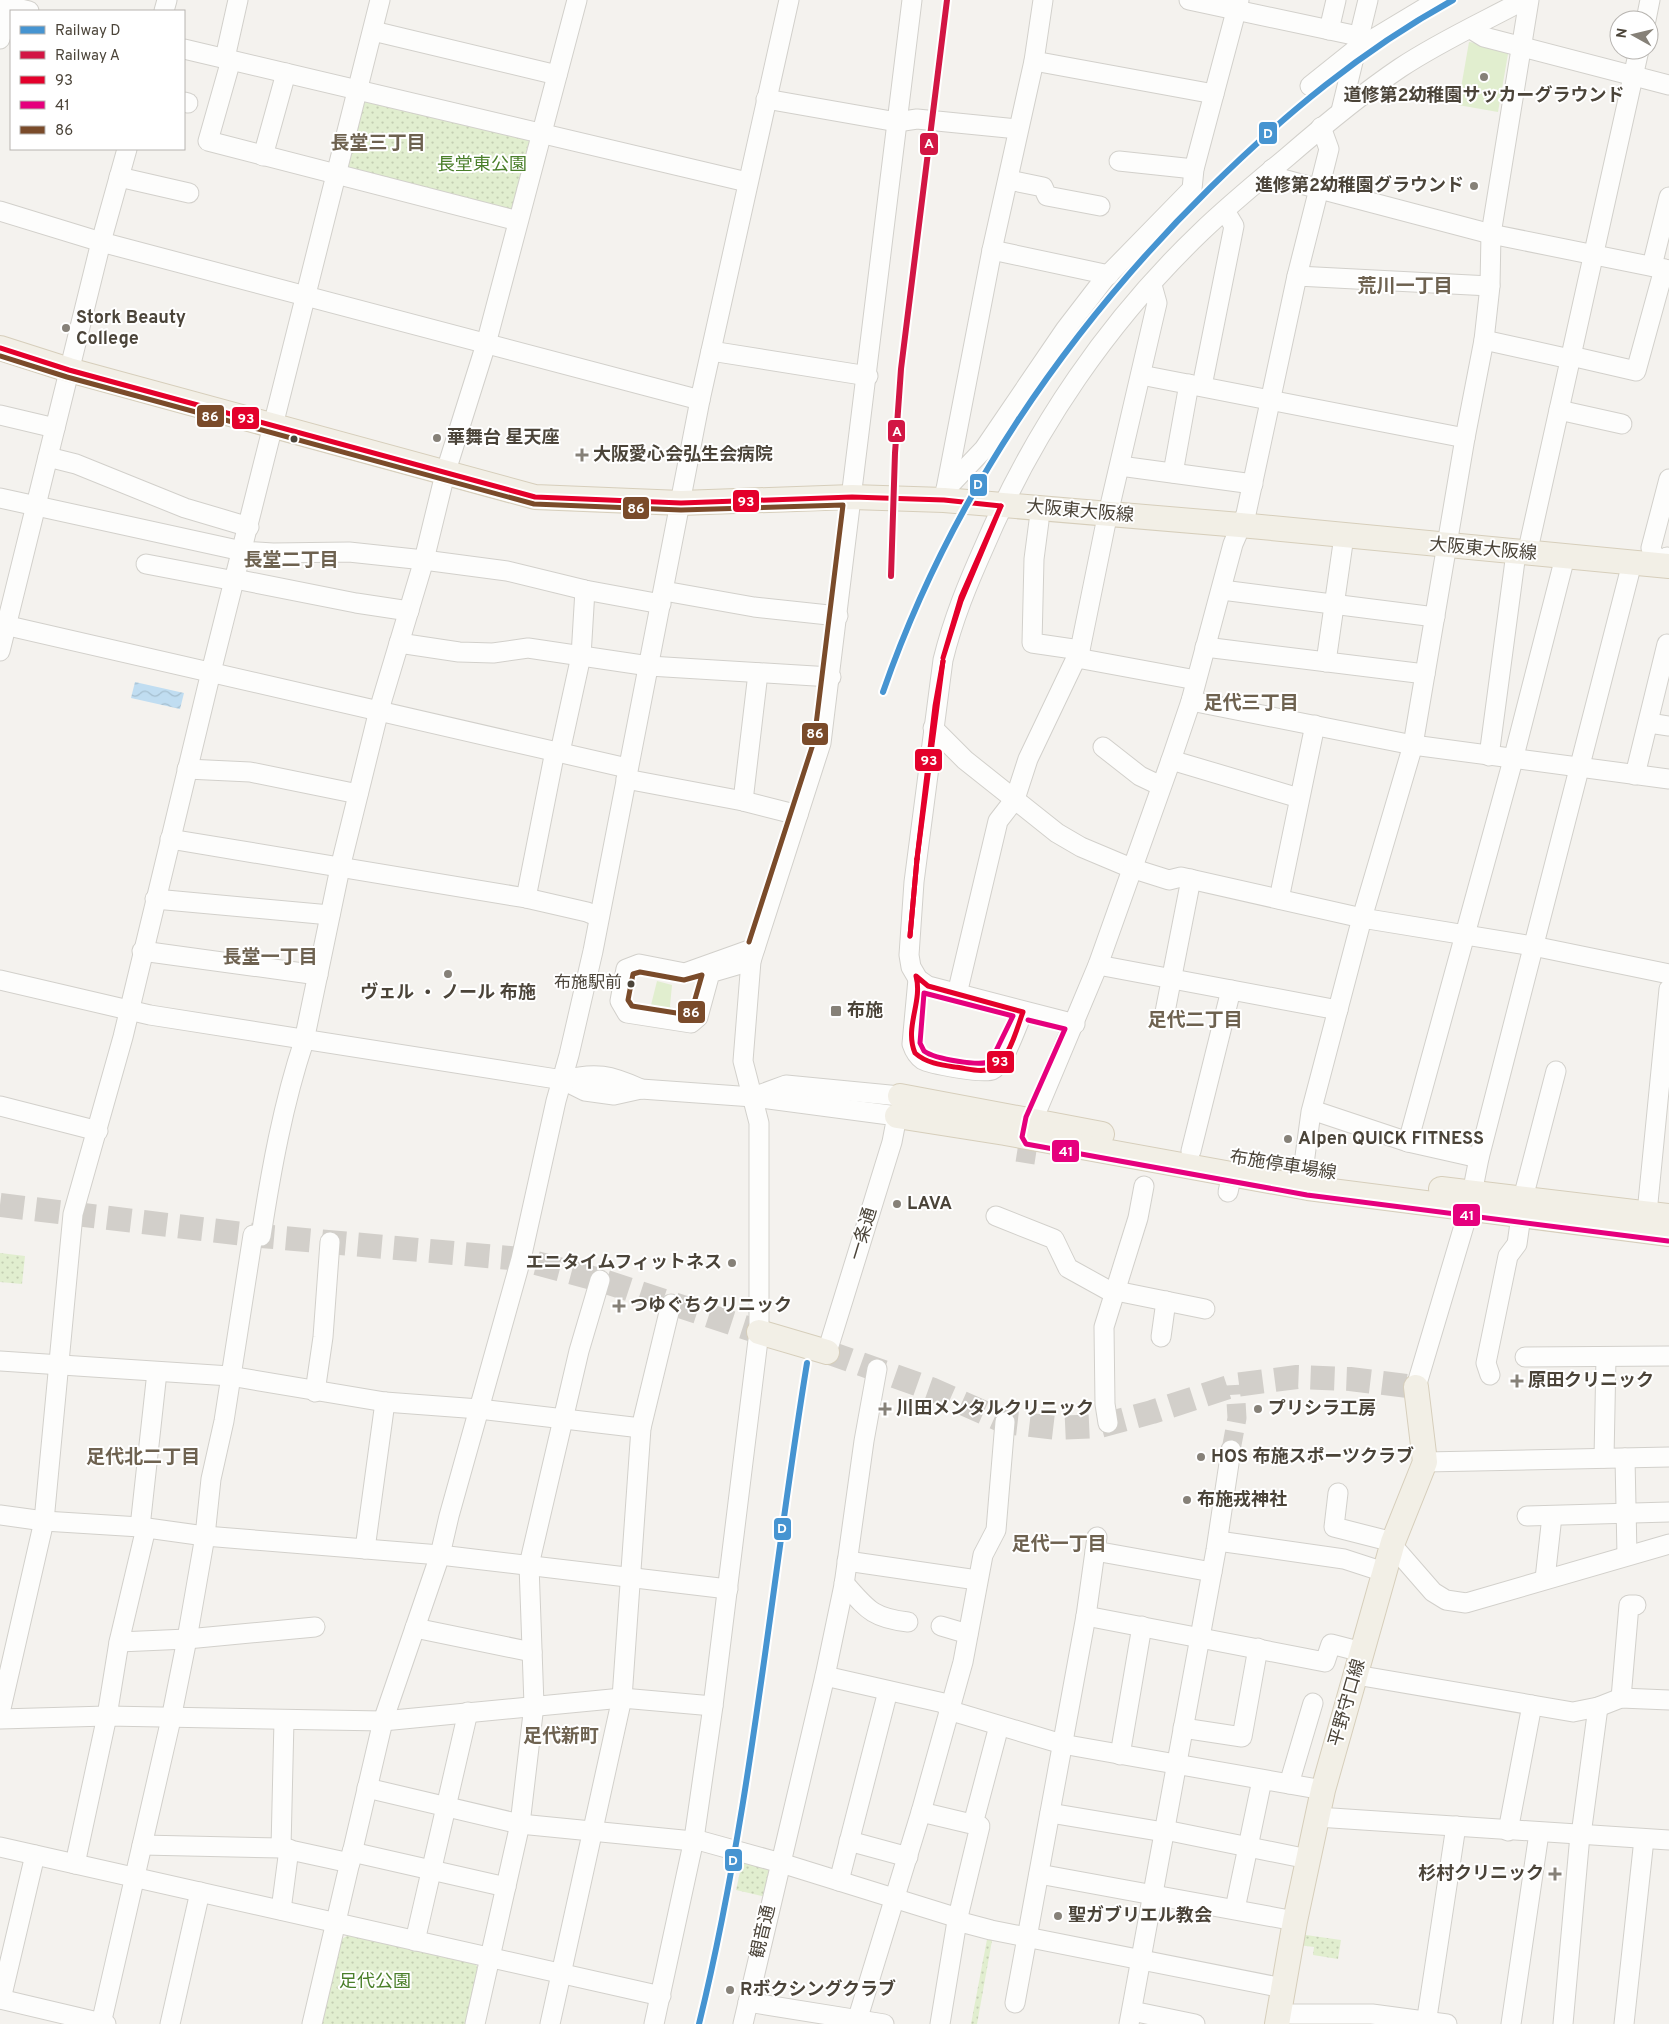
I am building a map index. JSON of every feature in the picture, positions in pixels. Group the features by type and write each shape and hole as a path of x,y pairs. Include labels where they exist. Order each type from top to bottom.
{"main road":[{"name":"大阪東大阪線","path":"0,348 70,370 445,474 535,497 681,503 945,495 1001,506 1240,525 1632,563 1665,562"},
{"name":"布施停車場線","path":"898,1106 1031,1129 1191,1151 1306,1180 1522,1207 1658,1214"},
{"name":"布施停車場線","path":"1031,1129 1146,1173 1230,1183 1306,1180"},
{"name":"布施停車場線","path":"1522,1207 1669,1234"},
{"path":"759,1332 828,1352"},
{"name":"平野守口線","path":"1278,2019 1295,1921 1323,1790 1393,1543 1425,1462 1416,1387"}],"street":[{"path":"238,0 228,59 208,141 518,221"},
{"path":"0,1713 44,1521 73,1214 98,1131 130,1012 142,951 210,672 249,527 380,0"},
{"path":"35,1855 1,1999 33,2016 103,2024 187,1639 205,1536 211,1480 224,1421 230,1376 257,1236 304,1041 340,868 379,710 424,560 445,474 486,344 540,134 577,0"},
{"path":"312,2024 383,1721 440,1555 521,1259 599,918 700,400 788,0"},
{"path":"654,2024 693,1840 713,1706 759,1332 759,1123 743,1061 753,955 821,743 868,376 912,0"},
{"path":"945,495 992,250 1034,61 1043,0"},
{"path":"1189,0 1238,5 1329,30 1357,43"},
{"path":"1329,30 1336,0"},
{"path":"1341,111 1368,0"},
{"path":"1310,86 1357,43 1438,0"},
{"path":"1075,1024 928,986 918,979 911,967 909,955 914,882 933,728 951,628 1001,506 1034,445 1078,377 1104,342 1200,232 1321,127 1403,66 1524,0"},
{"path":"1306,1180 1312,1110 1362,918 1412,745 1465,438 1484,340 1490,286 1491,234 1529,0"},
{"path":"0,39 7,4 26,10"},
{"path":"945,495 984,449 1065,330 1109,274 1192,189 1194,169 1238,5"},
{"path":"1472,29 1484,37 1669,85"},
{"path":"373,31 556,75"},
{"path":"185,49 748,182"},
{"path":"1489,756 1521,553 1559,410 1637,60"},
{"path":"1034,61 1214,94"},
{"path":"263,156 286,73"},
{"path":"766,99 897,122 917,120 1018,129"},
{"path":"1031,1129 1098,965 1171,760 1191,701 1222,590 1232,544 1246,514 1270,399 1329,149 1321,127"},
{"path":"0,651 3,625 36,506 101,242 127,150"},
{"path":"1119,161 1194,169"},
{"path":"1272,169 1282,179 1491,234 1662,268"},
{"path":"119,177 189,193"},
{"path":"1009,180 1043,187 1047,196 1100,206"},
{"path":"1484,340 1636,371 1662,268 1669,197"},
{"path":"0,211 101,242 306,294 486,344 700,400"},
{"path":"1173,473 1234,226 1225,211"},
{"path":"992,250 1109,274"},
{"path":"1298,276 1490,286"},
{"path":"957,994 998,821 1015,799 1028,759 1078,654 1157,303 1152,285"},
{"path":"711,351 868,376"},
{"path":"1141,375 1465,438"},
{"path":"1559,410 1622,424"},
{"path":"0,415 55,428"},
{"path":"48,457 76,464 185,508 249,527"},
{"path":"1120,466 1253,484"},
{"path":"1665,562 1651,548 1669,479"},
{"path":"0,498 242,551 274,553 349,552 424,560 507,571 585,590 838,616"},
{"path":"1039,521 1034,559 1032,643 1196,680"},
{"path":"1326,662 1344,536"},
{"path":"1408,1142 1513,760 1565,557"},
{"path":"1416,1387 1470,1201 1479,1158 1632,563"},
{"path":"146,564 409,611"},
{"path":"526,898 557,751 581,656 585,590"},
{"path":"1222,590 1334,606 1435,617"},
{"path":"3,625 557,751 627,773 798,815"},
{"path":"399,643 460,652 493,652 528,648 649,666 830,677"},
{"path":"1635,775 1666,644"},
{"path":"1206,647 1425,674"},
{"path":"743,801 758,673"},
{"path":"1191,701 1315,724 1412,745 1513,760 1669,779"},
{"path":"1648,722 1669,726"},
{"path":"1279,899 1315,724"},
{"path":"933,728 965,760 1057,833 1082,847 1131,868 1169,880 1182,877 1362,918 1534,946 1669,974"},
{"path":"1103,747 1140,776 1161,786"},
{"path":"1171,760 1299,798"},
{"path":"187,768 250,772 358,794"},
{"path":"170,839 526,898 587,912 599,918"},
{"path":"1164,1017 1191,879"},
{"path":"155,899 330,914"},
{"path":"142,951 318,975"},
{"path":"753,955 710,973 698,1017 692,1023 627,1014 620,1001 626,969 639,964 685,973 753,955"},
{"path":"1098,965 1338,1010"},
{"path":"918,979 912,1044 916,1053 924,1060 980,1071 992,1070 1001,1062 1023,1012"},
{"path":"0,980 130,1012 304,1041 563,1080 585,1092 614,1095 641,1088 753,1097 786,1085 898,1106"},
{"path":"1658,1214 1669,989"},
{"path":"1191,1151 1232,990"},
{"path":"1490,1376 1486,1363 1508,1256 1517,1244 1522,1207 1556,1071"},
{"path":"0,1106 98,1131"},
{"name":"一条通","path":"828,1352 892,1142 898,1106"},
{"path":"1312,1110 1408,1142 1479,1158"},
{"path":"1108,1423 1105,1404 1104,1326 1138,1218 1146,1173"},
{"path":"996,1216 1054,1239 1068,1268 1115,1293 1204,1309"},
{"path":"315,1392 323,1337 330,1242"},
{"path":"475,2024 520,1824 534,1705 529,1565 563,1419 600,1280"},
{"path":"1161,1337 1166,1301"},
{"path":"550,2024 622,1698 641,1428 671,1304"},
{"path":"1525,1357 1669,1356"},
{"path":"1604,1458 1606,1357"},
{"path":"0,1361 230,1376 315,1392 385,1402 479,1409 641,1428"},
{"name":"観音通","path":"743,2024 825,1676 844,1583 864,1441 877,1369"},
{"path":"75,1864 107,1716 119,1642 143,1527 158,1372"},
{"path":"364,1548 385,1402"},
{"path":"857,2022 908,1857 963,1662 983,1555 996,1530 1005,1422"},
{"path":"1195,2024 1130,2018 1143,1959 1164,1831 1218,1540 1232,1450"},
{"path":"1425,1462 1669,1457"},
{"path":"1625,1458 1627,1555"},
{"path":"1338,1493 1334,1527 1393,1543 1433,1592 1446,1600 1466,1603 1669,1544"},
{"path":"1527,1516 1669,1512"},
{"path":"0,1515 44,1521 143,1527 205,1536 440,1555 728,1588"},
{"path":"1545,1579 1552,1516"},
{"path":"1218,1540 1344,1559 1384,1572"},
{"path":"1015,2003 1086,1616 1096,1544 1212,1572"},
{"path":"847,1561 977,1580"},
{"path":"844,1583 869,1611 887,1619 908,1622"},
{"path":"1621,1698 1629,1606 1636,1605"},
{"path":"1086,1616 1200,1636 1325,1662 1331,1644 1362,1652"},
{"path":"941,1626 968,1634"},
{"path":"1120,1755 1142,1626"},
{"path":"119,1642 187,1639 315,1627"},
{"path":"415,1628 532,1652"},
{"path":"1184,1728 1242,1738 1258,1648"},
{"path":"1356,1675 1574,1712 1621,1698 1669,1700"},
{"path":"825,1676 948,1704 948,1710"},
{"path":"839,1882 888,1691"},
{"path":"0,1719 107,1716 171,1719 383,1721 622,1698 713,1706"},
{"path":"1289,1784 1313,1702"},
{"path":"1508,1831 1532,1705"},
{"path":"1563,2024 1581,1835 1598,1706"},
{"path":"948,1710 1062,1744 1176,1766 1323,1790"},
{"path":"415,1941 468,1712"},
{"path":"281,1910 285,1849 284,1720"},
{"path":"972,1824 999,1726"},
{"path":"1235,1909 1262,1780"},
{"path":"367,1788 445,1808 520,1824 693,1840 780,1863 991,1930 1283,1988"},
{"path":"921,1812 980,1826 957,1919 940,2024"},
{"path":"1050,1813 1164,1831 1308,1859"},
{"path":"1317,1817 1538,1833 1669,1840"},
{"path":"1426,2022 1456,1826"},
{"path":"1511,2024 1538,1833"},
{"path":"1624,2024 1644,1839"},
{"path":"850,1841 908,1857"},
{"path":"142,1846 285,1849 351,1857 506,1887"},
{"path":"0,1847 661,1996"},
{"path":"1039,1874 1295,1921"},
{"path":"170,2024 200,1892"},
{"path":"748,2002 857,2022 884,2024"},
{"path":"1278,2019 1372,2014 1447,2024"}],"green space":[{"name":"道修第2幼稚園サッカーグラウンド","path":"1469,42 1509,48 1498,112 1458,105"},
{"name":"長堂東公園","path":"361,96 535,137 513,215 344,170"},
{"path":"657,981 672,985 670,1006 675,1015 650,1009"},
{"path":"0,1253 25,1256 22,1284 0,1282"},
{"path":"743,1859 773,1865 766,1897 736,1890"},
{"name":"足代公園","path":"350,1934 473,1960 478,1968 467,2024 321,2024 342,1939"},
{"path":"988,1934 993,1935 977,2024 971,2024"},
{"path":"1299,1934 1341,1940 1338,1959 1313,1955 1314,1947 1298,1945"}],"water":[{"path":"135,682 184,693 180,709 131,698"}],"tunnel":[{"path":"1025,1163 1029,1137"},
{"path":"0,1205 261,1236 521,1259 600,1280 759,1332"},
{"path":"827,1352 931,1389 1005,1422 1056,1428 1100,1426 1152,1412 1235,1385 1297,1377 1350,1379 1416,1387"},
{"path":"1231,1450 1237,1418 1235,1385"}],"rail line":[{"name":"A","path":"891,576 895,453 901,369 947,0"},
{"name":"D","path":"883,692 910,621 942,552 978,485 1018,421 1061,359 1108,300 1157,243 1210,188 1266,135 1325,85 1356,62 1419,19 1453,0"},
{"name":"D","path":"699,2024 717,1942 747,1778 807,1363"}],"transit line":[{"name":"93","path":"0,348 69,370 535,497 681,503 852,497 944,500 1001,506"},
{"name":"86","path":"0,356 67,377 534,504 681,510 843,505 814,741 749,942"},
{"name":"93","path":"1001,506 961,601 943,658 961,597 1001,506"},
{"name":"93","path":"917,859 935,706 943,661"},
{"name":"93","path":"917,859 943,661"},
{"name":"93","path":"910,936 917,859"},
{"name":"93","path":"910,936 917,859"},
{"name":"86","path":"640,972 684,980 702,975 691,1013 689,1015 632,1006 628,1000 633,974 640,972"},
{"name":"93","path":"916,976 928,986 1023,1012 1006,1054 994,1067 986,1070 975,1070 944,1065 924,1059 915,1053 912,1043 912,1024 918,986 916,976"},
{"name":"41","path":"924,993 1013,1016 991,1061 986,1063 958,1061 938,1057 924,1051 920,1043 924,993"},
{"name":"41","path":"1028,1020 1065,1029 1026,1117 1022,1137 1026,1144 1307,1195 1668,1241"}],"place":[{"name":"道修第2幼稚園サッカーグラウンド","path":"1484,77"},
{"name":"進修第2幼稚園グラウンド","path":"1474,186"},
{"name":"Stork Beauty College","path":"66,328"},
{"name":"華舞台 星天座","path":"437,438"},
{"name":"大阪愛心会弘生会病院","path":"582,455"},
{"name":"ヴェル ・ ノール 布施","path":"448,974"},
{"name":"布施駅前","path":"631,984"},
{"name":"布施","path":"836,1011"},
{"name":"Alpen QUICK FITNESS","path":"1288,1139"},
{"name":"LAVA","path":"897,1204"},
{"name":"エニタイムフィットネス","path":"732,1263"},
{"name":"つゆぐちクリニック","path":"619,1306"},
{"name":"原田クリニック","path":"1517,1381"},
{"name":"川田メンタルクリニック","path":"885,1409"},
{"name":"プリシラ工房","path":"1258,1409"},
{"name":"HOS 布施スポーツクラブ","path":"1201,1457"},
{"name":"布施戎神社","path":"1187,1500"},
{"name":"杉村クリニック","path":"1555,1874"},
{"name":"聖ガブリエル教会","path":"1058,1916"},
{"name":"Rボクシングクラブ","path":"730,1990"}],"district":[{"name":"長堂三丁目","path":"378,144"},
{"name":"荒川一丁目","path":"1405,287"},
{"name":"長堂二丁目","path":"291,561"},
{"name":"足代三丁目","path":"1251,704"},
{"name":"長堂一丁目","path":"270,958"},
{"name":"足代二丁目","path":"1195,1021"},
{"name":"足代北二丁目","path":"143,1458"},
{"name":"足代一丁目","path":"1059,1545"},
{"name":"足代新町","path":"561,1737"}]}
